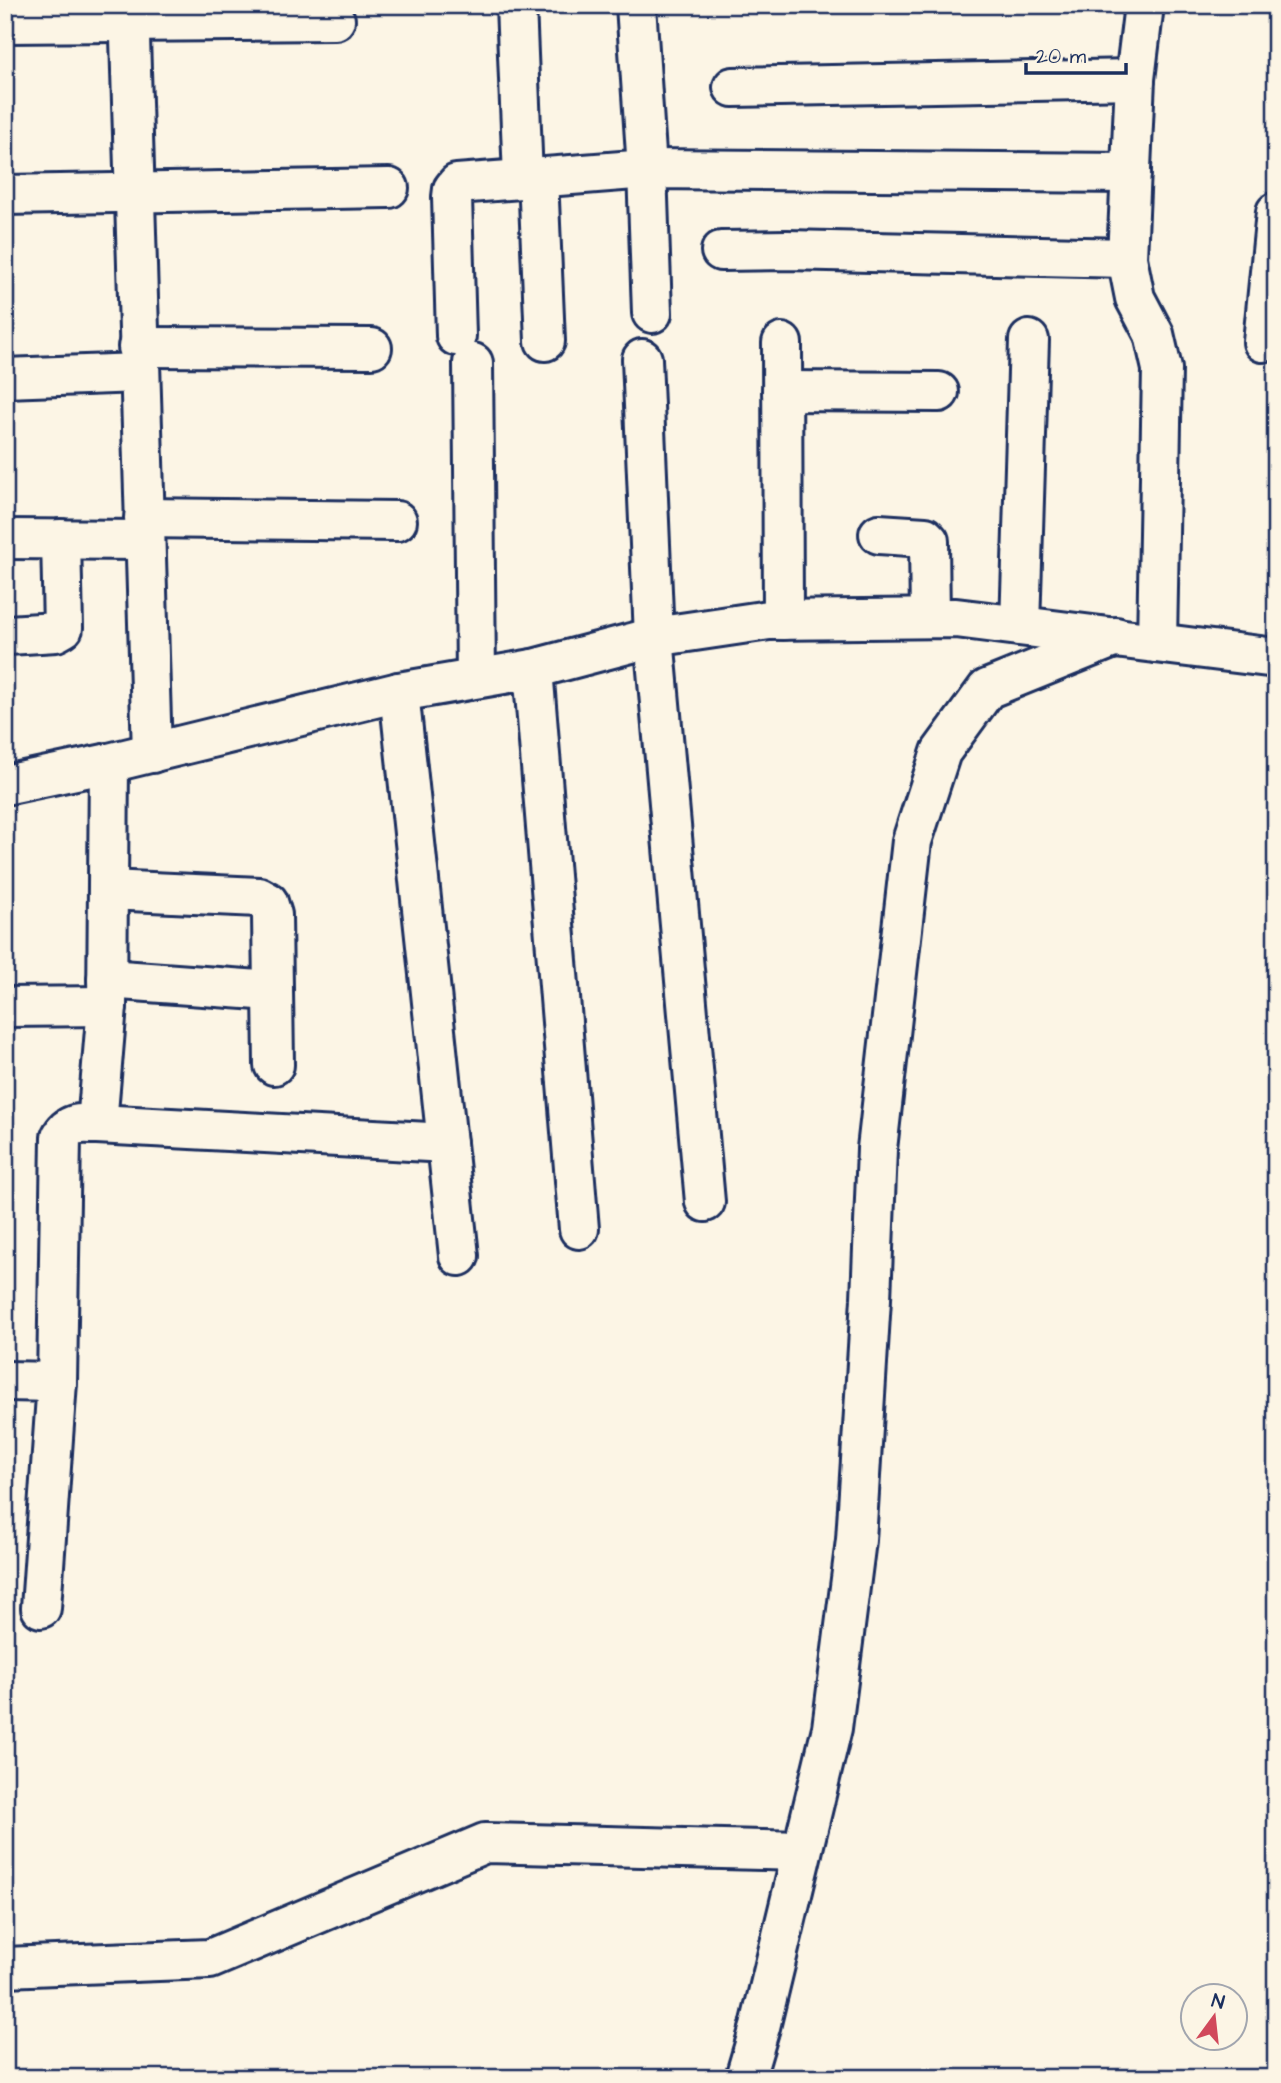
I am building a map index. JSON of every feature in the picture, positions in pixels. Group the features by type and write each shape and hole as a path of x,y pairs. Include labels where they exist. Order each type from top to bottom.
{"street":[{"path":"516,5 545,341"},
{"path":"636,5 647,169 652,313"},
{"path":"1144,5 1135,79 1127,258 1135,298 1154,334 1162,369 1157,643"},
{"path":"129,13 152,753"},
{"path":"5,23 129,13 335,20"},
{"path":"733,87 1135,79"},
{"path":"475,678 464,350 453,189 457,184 647,169 1132,173"},
{"path":"5,195 388,188"},
{"path":"1263,342 1276,212"},
{"path":"721,251 787,250 1127,258"},
{"path":"1020,626 1029,340"},
{"path":"782,343 783,620"},
{"path":"5,378 139,360 372,348"},
{"path":"642,359 654,637 705,1202"},
{"path":"782,390 939,393"},
{"path":"5,539 61,539 144,529 397,521"},
{"path":"879,534 925,537 929,541 930,618"},
{"path":"8,635 56,632 63,628 61,539"},
{"path":"5,785 152,753 399,692 533,669 654,637 783,620 956,618 1276,658"},
{"path":"745,2078 760,2027 832,1728 856,1540 877,1149 912,841 941,752 987,689 1116,637"},
{"path":"533,669 579,1229"},
{"path":"399,692 459,1256"},
{"path":"97,1124 107,993 109,763"},
{"path":"108,890 264,899 271,907 274,1065"},
{"path":"5,1007 107,993 273,992"},
{"path":"41,1608 57,1382 61,1137 65,1129 74,1124 97,1124 447,1143"},
{"path":"5,1381 57,1382"},
{"path":"5,1967 210,1959 485,1843 802,1851"}]}
